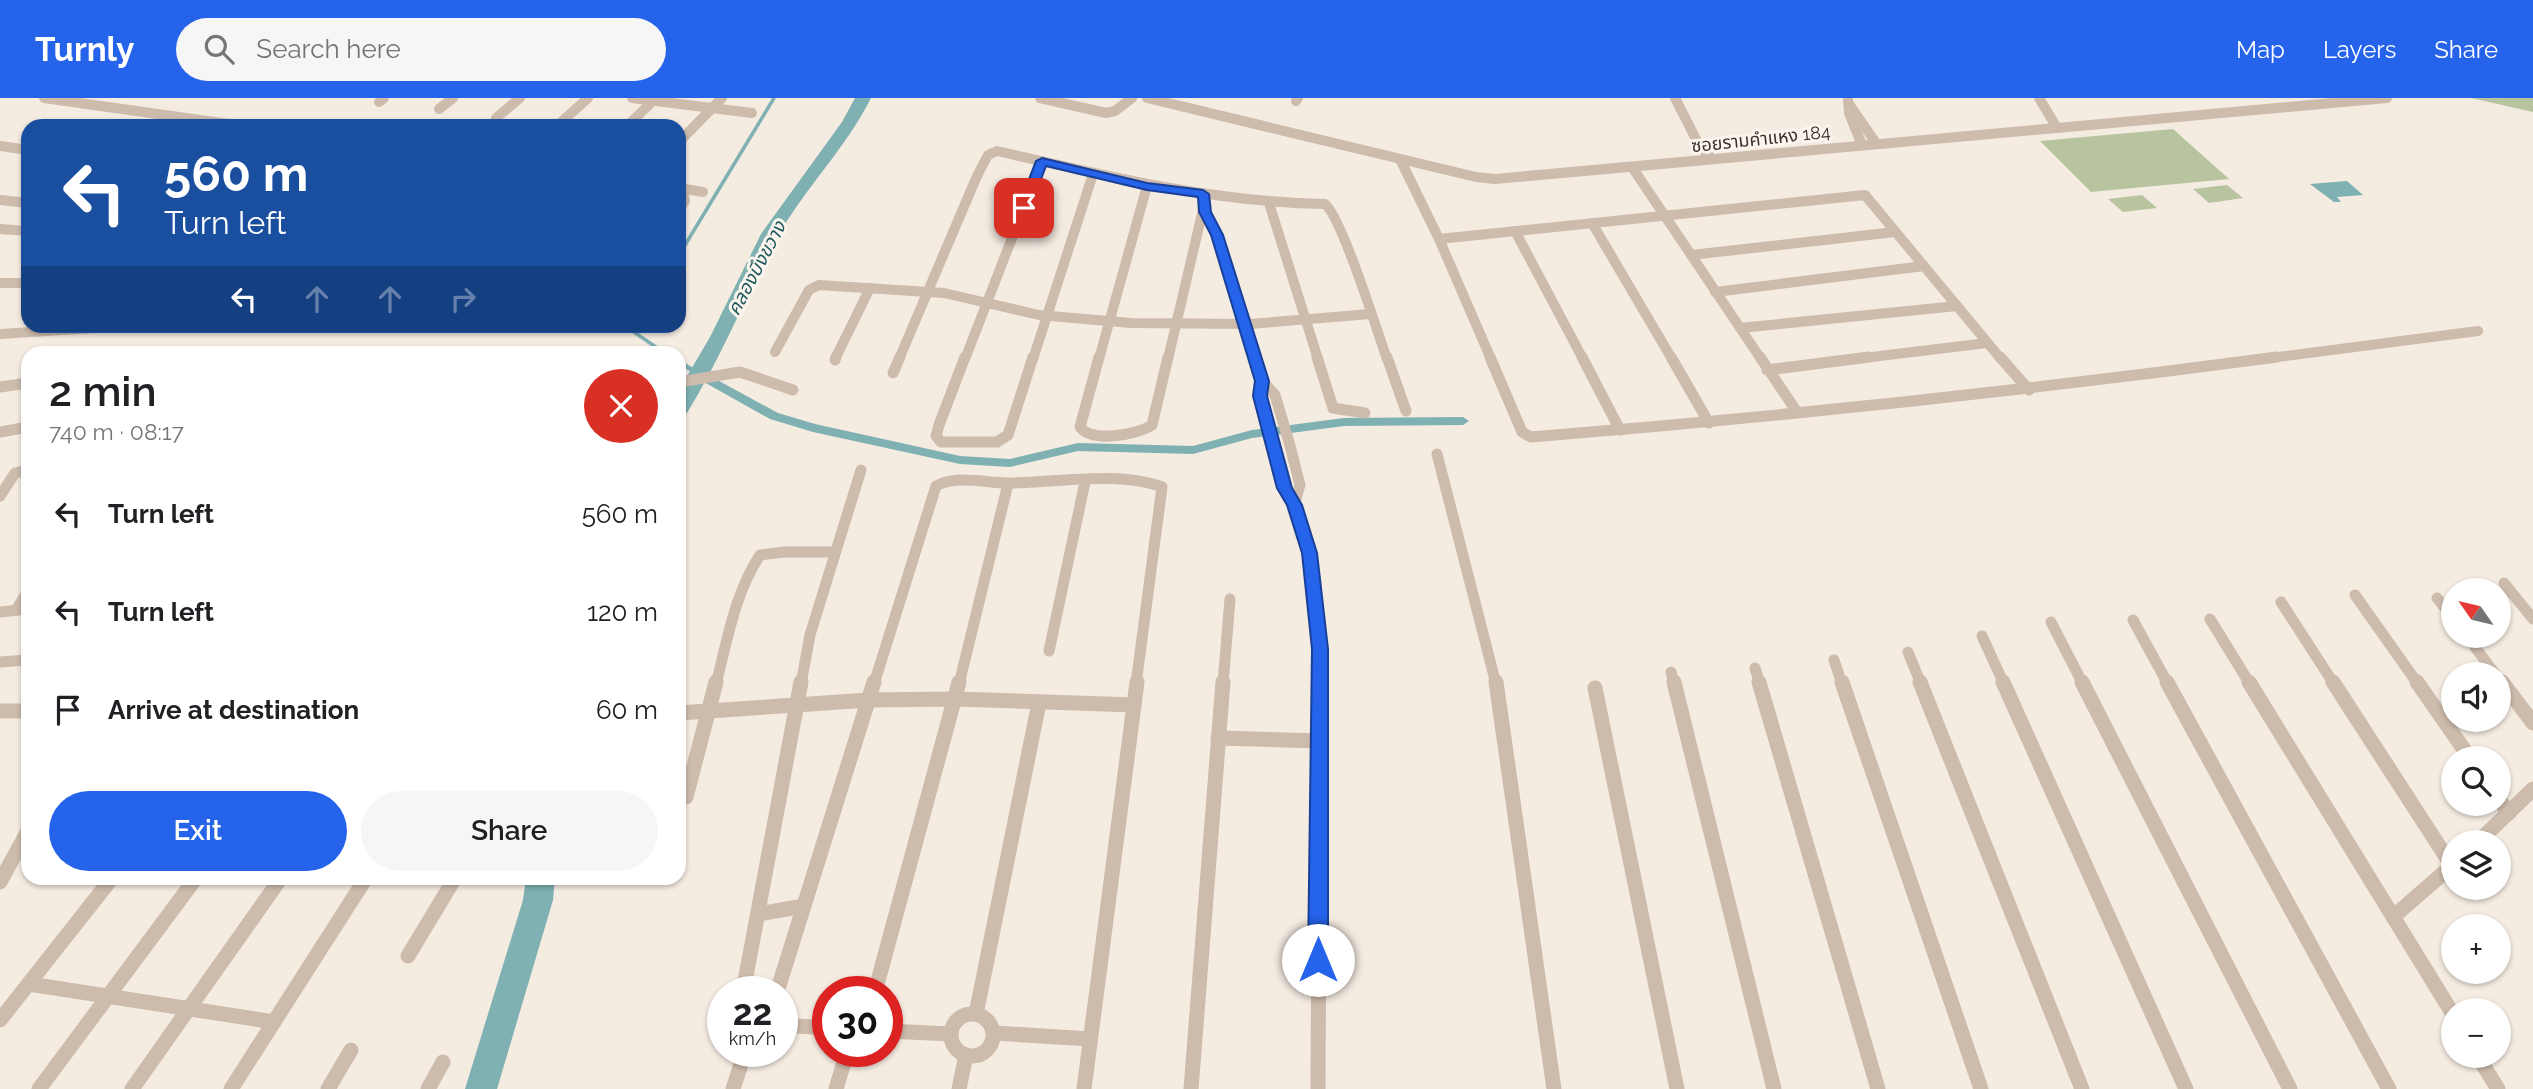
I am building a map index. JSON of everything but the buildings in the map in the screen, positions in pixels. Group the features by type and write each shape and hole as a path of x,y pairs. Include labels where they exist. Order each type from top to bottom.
{"street":[{"path":"44,98 193,119"},
{"path":"439,109 453,98"},
{"path":"496,118 520,98"},
{"path":"564,119 587,98"},
{"path":"632,98 752,113"},
{"path":"686,135 722,98"},
{"path":"1041,98 1106,113 1115,111 1132,98"},
{"name":"ซอยรามคำแหง 184","path":"1147,98 1476,177 1495,179 2387,98"},
{"path":"1675,98 1699,145 1712,159"},
{"path":"2039,98 2057,128"},
{"path":"634,119 655,99"},
{"path":"1849,101 1876,144"},
{"path":"1849,101 1849,113 1862,145"},
{"path":"3,148 21,149"},
{"path":"893,373 990,153 1003,151 1147,187 1269,202 1316,203 1330,208 1343,236 1406,411"},
{"path":"1399,159 1439,239 1522,432 1537,438 2029,390 2479,331"},
{"path":"1042,161 939,425 936,436 941,442 997,442 1005,439 1093,174"},
{"path":"1632,167 1797,412"},
{"path":"1147,187 1080,427 1091,435 1143,432 1150,428 1198,228 1205,212"},
{"path":"686,190 703,192"},
{"path":"1203,194 1205,212 1217,235 1262,381 1275,395 1300,485 1294,505"},
{"path":"1439,239 1866,195 2029,390"},
{"path":"0,200 21,202"},
{"path":"0,211 14,202"},
{"path":"1269,202 1333,408 1365,413"},
{"path":"1592,223 1709,423"},
{"path":"0,229 21,230"},
{"path":"1515,231 1620,430"},
{"path":"1691,255 1895,232"},
{"path":"1715,292 1924,267"},
{"path":"0,283 21,283"},
{"path":"775,352 812,287 819,285 928,291 987,301 1047,317 1110,322 1244,326 1370,314"},
{"path":"835,360 870,288"},
{"path":"1740,328 1957,306"},
{"path":"0,334 21,333"},
{"path":"1767,370 1987,343"},
{"path":"686,381 740,372 793,390"},
{"path":"1262,381 1260,396 1284,488 1294,505 1309,553 1317,610 1320,649 1318,1089"},
{"path":"0,387 21,384"},
{"path":"0,432 21,429"},
{"path":"1437,454 1498,692 1554,1089"},
{"path":"746,976 810,635 861,470"},
{"path":"0,496 15,473 21,472"},
{"path":"782,976 936,486 950,481 1008,484 1150,481 1162,487 1142,625 1138,685 1084,1089"},
{"path":"1049,651 1085,482"},
{"path":"879,976 955,699 1008,484"},
{"path":"686,797 733,618 756,558 765,553 835,552"},
{"path":"2511,592 2533,619"},
{"path":"2355,594 2462,746"},
{"path":"2437,598 2441,603"},
{"path":"1191,1089 1230,599"},
{"path":"2281,601 2441,847"},
{"path":"0,612 21,610"},
{"path":"2210,619 2443,998"},
{"path":"2133,620 2389,1089"},
{"path":"2051,622 2290,1089"},
{"path":"1982,636 2186,1089"},
{"path":"1908,652 2082,1089"},
{"path":"0,662 21,660"},
{"path":"1834,660 1981,1089"},
{"path":"1755,668 1878,1089"},
{"path":"1671,672 1774,1089"},
{"path":"1595,688 1676,1089"},
{"path":"2511,695 2533,723"},
{"path":"686,713 869,700 955,699 1134,705"},
{"path":"976,1014 1039,703"},
{"path":"0,711 21,711"},
{"path":"1218,738 1318,741"},
{"path":"2511,811 2533,789"},
{"path":"2491,830 2506,816"},
{"path":"0,882 21,844"},
{"path":"2393,917 2441,875"},
{"path":"0,1020 107,885"},
{"path":"39,1089 191,885"},
{"path":"132,1089 276,885"},
{"path":"231,1089 362,885"},
{"path":"408,956 451,885"},
{"path":"758,914 804,906"},
{"path":"29,984 274,1022"},
{"path":"976,1014 989,1019 994,1032 985,1049 966,1055 954,1048 951,1034 960,1020 976,1014"},
{"path":"903,1032 951,1034"},
{"path":"994,1032 1090,1039"},
{"path":"328,1089 351,1050"},
{"path":"959,1089 966,1055"},
{"path":"429,1089 443,1062"},
{"path":"733,1089 740,1067"},
{"path":"836,1089 843,1067"},
{"path":"2485,1068 2498,1089"}],"green space":[{"path":"2471,98 2533,98 2533,112"},
{"path":"2173,129 2229,179 2091,192 2040,141"},
{"path":"2227,185 2243,198 2209,203 2193,189"},
{"path":"2142,195 2157,208 2123,212 2108,199"}],"water":[{"path":"2347,181 2363,195 2337,197 2341,202 2334,202 2310,184"}],"waterway":[{"path":"686,243 774,98"},
{"name":"คลองบึงขวาง","path":"686,396 720,337 770,234 850,123 863,98"},
{"path":"635,333 654,346"},
{"path":"686,366 699,374"},
{"path":"699,374 774,416 813,428 960,460 1010,463 1078,447 1193,450 1252,434 1344,422 1463,421"},
{"name":"คลองบึงขวาง","path":"481,1089 538,900 540,885"}],"route":[{"path":"1024,208 1042,161 1147,187 1203,194 1205,212 1217,235 1262,381 1260,396 1284,488 1294,505 1309,553 1320,649 1318,960"}]}
